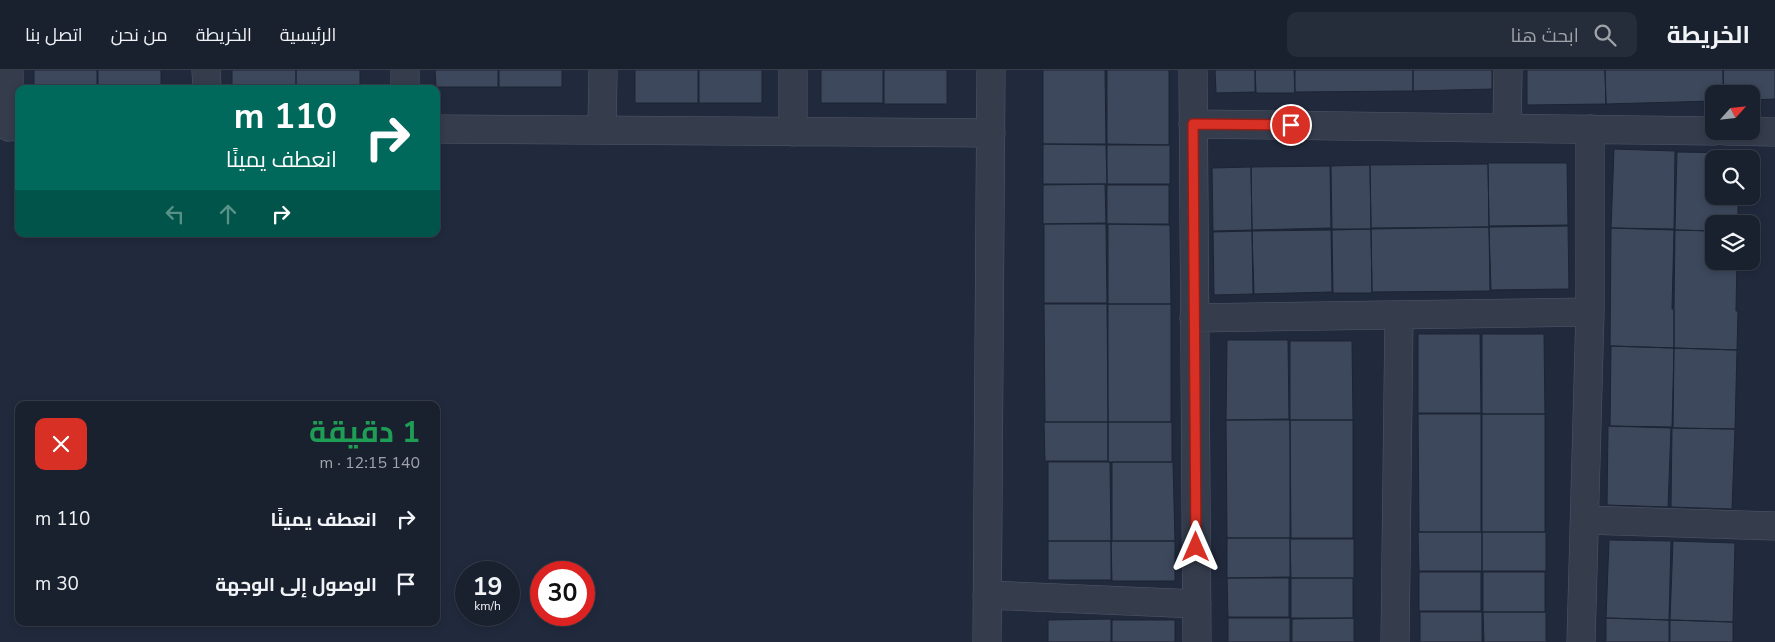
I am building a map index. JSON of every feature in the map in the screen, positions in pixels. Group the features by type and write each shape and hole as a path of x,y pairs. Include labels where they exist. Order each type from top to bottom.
{"street":[{"path":"9,70 9,127"},
{"path":"206,70 206,85"},
{"path":"405,70 405,85"},
{"path":"602,130 603,70"},
{"path":"793,70 793,132"},
{"path":"987,642 991,70"},
{"path":"1192,70 1197,642"},
{"path":"1507,128 1508,70"},
{"path":"1193,124 1705,131"},
{"path":"440,129 991,133"},
{"path":"1581,642 1590,312 1590,129"},
{"path":"1760,132 1775,132"},
{"path":"1194,318 1590,312"},
{"path":"1395,642 1398,315"},
{"path":"1585,520 1775,526"},
{"path":"987,594 1197,604"}],"building":[{"path":"34,70 97,70 97,85 34,85"},
{"path":"98,70 161,70 161,85 98,85"},
{"path":"232,70 296,70 296,85 232,85"},
{"path":"296,70 360,70 360,85 296,85"},
{"path":"435,70 498,70 498,87 440,87 440,85 436,85"},
{"path":"499,70 562,70 562,87 499,87"},
{"path":"635,70 698,70 698,103 635,103"},
{"path":"699,70 762,70 762,103 699,103"},
{"path":"821,70 883,70 883,103 821,103"},
{"path":"884,70 947,70 947,104 884,104"},
{"path":"1043,70 1105,70 1106,144 1043,144"},
{"path":"1107,70 1169,70 1169,145 1107,144"},
{"path":"1215,70 1255,70 1255,92 1216,93"},
{"path":"1255,70 1294,70 1295,93 1256,93"},
{"path":"1295,70 1413,70 1413,91 1295,92"},
{"path":"1413,70 1492,70 1492,89 1413,91"},
{"path":"1527,70 1605,70 1606,104 1527,105"},
{"path":"1605,70 1723,70 1723,85 1705,85 1705,101 1606,104"},
{"path":"1723,70 1775,70 1775,99 1760,100 1760,85 1724,85"},
{"path":"1043,144 1106,145 1107,184 1043,184"},
{"path":"1107,145 1170,145 1170,184 1107,184"},
{"path":"1614,149 1675,151 1674,229 1611,228"},
{"path":"1677,152 1705,152 1705,205 1738,205 1738,215 1705,215 1705,231 1675,230"},
{"path":"1488,163 1567,163 1568,225 1489,226"},
{"path":"1488,164 1489,227 1371,228 1370,165"},
{"path":"1370,165 1371,229 1332,229 1331,166"},
{"path":"1330,166 1331,228 1252,230 1251,167"},
{"path":"1251,167 1252,230 1213,231 1212,168"},
{"path":"1105,184 1106,223 1043,224 1043,185"},
{"path":"1107,185 1169,185 1169,224 1107,224"},
{"path":"1044,224 1106,224 1107,303 1044,303"},
{"path":"1108,224 1170,225 1171,304 1108,304"},
{"path":"1568,226 1569,289 1491,290 1489,227"},
{"path":"1489,227 1490,291 1372,292 1371,229"},
{"path":"1611,228 1674,230 1672,309 1674,309 1675,230 1705,231 1705,270 1737,270 1737,350 1610,346"},
{"path":"1371,229 1372,293 1333,293 1332,230"},
{"path":"1331,230 1332,292 1254,294 1252,231"},
{"path":"1252,231 1253,294 1214,295 1213,232"},
{"path":"1044,304 1107,304 1108,422 1045,422"},
{"path":"1108,304 1171,304 1171,422 1108,422"},
{"path":"1418,334 1480,334 1481,413 1418,413"},
{"path":"1482,334 1544,334 1545,414 1482,414"},
{"path":"1227,340 1288,340 1289,419 1226,420"},
{"path":"1290,341 1352,341 1353,420 1290,420"},
{"path":"1611,346 1674,348 1672,427 1610,426"},
{"path":"1674,348 1737,350 1735,429 1673,428"},
{"path":"1418,414 1481,414 1481,532 1419,532"},
{"path":"1482,414 1545,414 1545,532 1482,532"},
{"path":"1226,420 1290,420 1290,538 1227,538"},
{"path":"1290,420 1353,420 1353,538 1291,538"},
{"path":"1044,422 1108,422 1108,461 1045,461"},
{"path":"1108,422 1172,422 1172,462 1108,462"},
{"path":"1608,426 1671,428 1668,507 1607,505"},
{"path":"1672,428 1735,429 1732,509 1671,507"},
{"path":"1048,462 1110,462 1111,541 1048,541"},
{"path":"1112,462 1173,462 1175,541 1112,541"},
{"path":"1418,532 1482,532 1482,571 1419,571"},
{"path":"1482,532 1546,532 1546,571 1482,571"},
{"path":"1227,538 1290,538 1290,577 1227,578"},
{"path":"1290,539 1354,539 1354,578 1291,578"},
{"path":"1609,540 1671,541 1669,620 1606,618"},
{"path":"1048,541 1111,541 1111,580 1048,580"},
{"path":"1111,541 1175,541 1175,581 1112,581"},
{"path":"1673,541 1735,543 1733,622 1670,620"},
{"path":"1419,572 1481,572 1481,611 1419,611"},
{"path":"1483,572 1545,572 1545,612 1483,612"},
{"path":"1227,578 1289,578 1289,617 1228,617"},
{"path":"1291,578 1353,578 1353,618 1291,618"},
{"path":"1420,612 1482,612 1482,642 1420,642"},
{"path":"1483,612 1546,612 1546,642 1484,642"},
{"path":"1228,618 1290,618 1290,642 1228,642"},
{"path":"1354,618 1354,642 1292,642 1292,619"},
{"path":"1606,618 1669,620 1669,642 1606,642"},
{"path":"1111,619 1111,642 1048,642 1048,620"},
{"path":"1112,620 1175,620 1175,642 1112,642"},
{"path":"1670,620 1733,622 1733,642 1670,642"}],"route":[{"path":"1196,547 1193,124 1291,125"}]}
